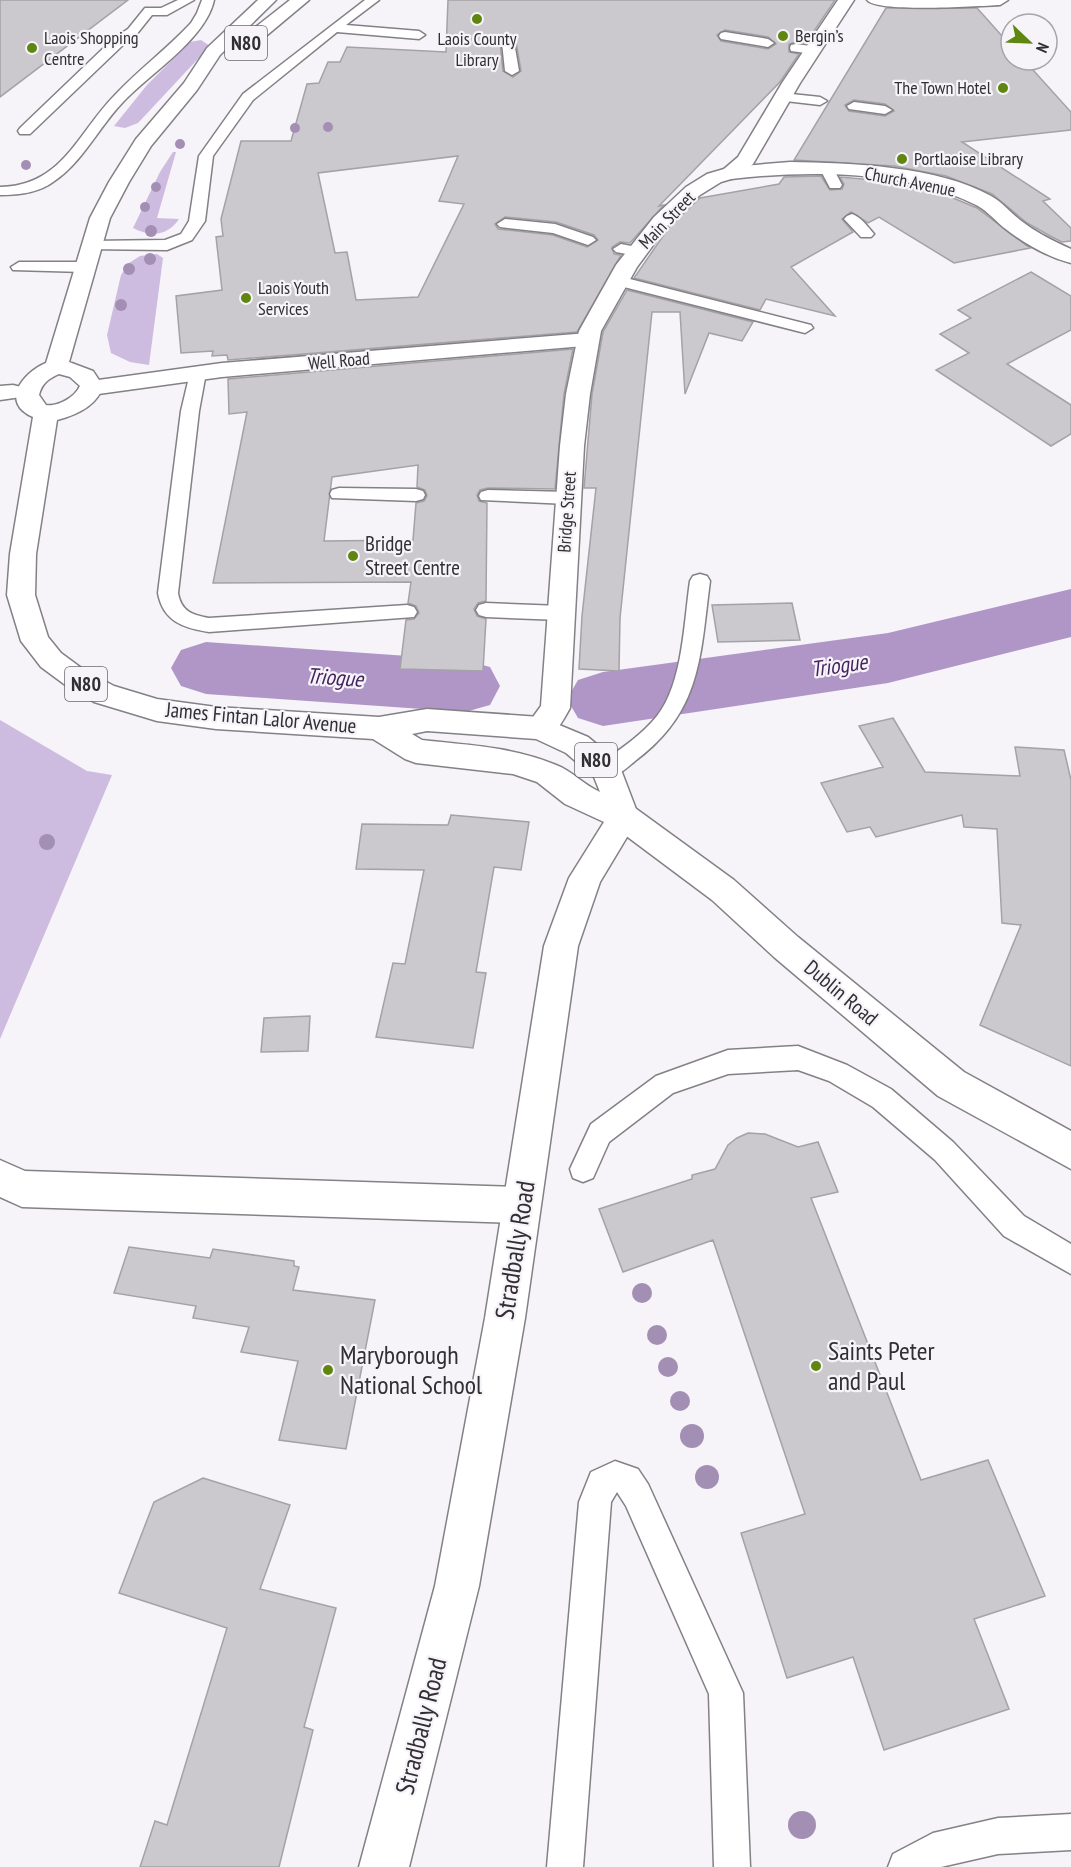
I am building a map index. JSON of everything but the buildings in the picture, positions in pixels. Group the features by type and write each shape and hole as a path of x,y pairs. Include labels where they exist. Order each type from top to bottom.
{"main road":[{"name":"N80","path":"56,367 100,218 131,162 143,143 191,86 213,52 268,0"},
{"name":"N80","path":"191,86 301,0"},
{"name":"Main Street","path":"588,340 590,331 618,281 629,250 679,202 709,180 731,173 746,160 782,97 805,49 846,0"},
{"path":"875,0 926,3 1000,0"},
{"name":"Church Avenue","path":"731,173 761,170 831,177 897,176 966,193 986,202 1013,225 1041,243 1071,257"},
{"name":"Well Road","path":"91,388 222,370 588,340"},
{"name":"Bridge Street","path":"551,707 561,613 577,404 588,340"},
{"path":"56,367 81,371 88,377 91,388 87,396 77,405 46,414 33,413 20,407 6,392 29,375 56,367"},
{"name":"James Fintan Lalor Avenue","path":"46,414 23,554 21,595 35,641 51,660 74,677 104,694 157,710 216,718 379,728 427,720 551,707 577,745 607,770"},
{"name":"James Fintan Lalor Avenue","path":"379,728 416,751 514,762 548,774 576,795 624,817"},
{"name":"N80","path":"607,770 624,817"},
{"name":"Dublin Road","path":"624,817 723,890 786,947 951,1084 1071,1151"},
{"name":"Stradbally Road","path":"384,1867 457,1586 505,1318 561,946 585,878 624,817"},
{"path":"0,1178 22,1189 521,1205"}],"lane":[{"path":"25,131 119,41 132,32 149,11 164,12 188,0"},
{"path":"0,191 18,191 34,186 46,181 64,168 136,81 188,34 207,10 208,0"},
{"path":"91,246 167,245 187,237 197,221 206,156 232,119 257,90 333,28 373,0"},
{"path":"333,28 419,36"},
{"path":"725,36 768,43"},
{"path":"508,42 512,71"},
{"path":"782,97 820,101"},
{"path":"854,106 885,110"},
{"path":"852,219 866,234"},
{"path":"505,224 555,229 588,240"},
{"path":"19,267 84,267"},
{"path":"618,281 805,328"},
{"path":"198,373 190,411 168,593 169,603 175,613 181,619 209,625 407,612"},
{"path":"339,494 416,495"},
{"path":"488,496 568,498"},
{"path":"607,770 632,753 668,716 686,676 700,581"},
{"path":"486,610 561,613"},
{"path":"583,1169 600,1133 665,1084 728,1062 798,1058 838,1073 882,1098 944,1150 1014,1226 1071,1260"},
{"path":"565,1867 595,1502 602,1483 615,1476 627,1480 637,1495 726,1694 732,1867"},
{"path":"906,1867 933,1851 998,1836 1071,1832"}],"shaded area":[{"path":"201,40 210,46 138,123 125,128 114,126 147,85 190,42"},
{"path":"173,152 176,152 157,218 179,219 170,229 159,233 146,233 133,228 160,172"},
{"path":"157,254 163,258 149,365 130,362 111,353 107,335 121,275 129,263 140,256"},
{"path":"0,720 87,771 112,775 0,1039"}],"waterway":[{"name":"Triogue","path":"603,699 888,658 1071,613"},
{"name":"Triogue","path":"206,668 465,686"}],"place":[{"name":"Laois County Library","path":"477,19"},
{"name":"Bergin’s","path":"783,36"},
{"name":"Laois Shopping Centre","path":"32,48"},
{"name":"The Town Hotel","path":"1003,88"},
{"name":"Portlaoise Library","path":"902,159"},
{"name":"Laois Youth Services","path":"246,298"},
{"name":"Bridge Street Centre","path":"353,556"},
{"name":"Saints Peter and Paul","path":"816,1366"},
{"name":"Maryborough National School","path":"328,1370"}]}
